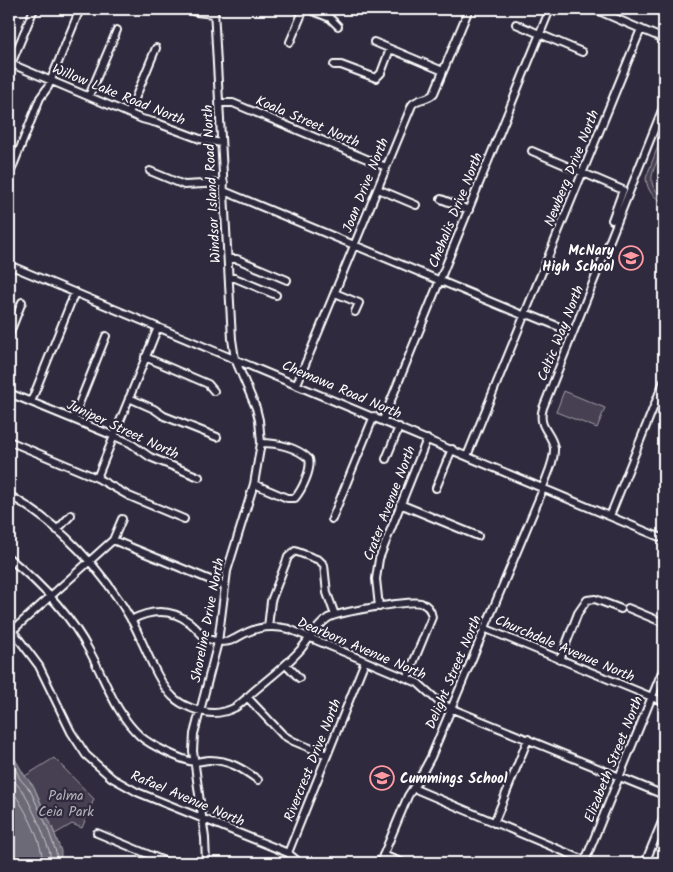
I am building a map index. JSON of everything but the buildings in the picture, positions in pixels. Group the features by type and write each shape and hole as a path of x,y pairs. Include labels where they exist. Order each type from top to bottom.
{"street":[{"path":"10,63 34,9"},
{"path":"188,9 196,12 214,12"},
{"path":"295,9 305,10 330,18 338,26"},
{"name":"Joan Drive North","path":"297,384 412,105 415,101 432,96 469,9"},
{"name":"Chehalis Drive North","path":"383,420 550,9"},
{"path":"594,9 664,38"},
{"path":"290,42 305,10"},
{"name":"Windsor Island Road North","path":"214,12 232,339 235,359"},
{"path":"9,176 40,98 48,87 78,14"},
{"path":"516,24 582,52"},
{"name":"Newberg Drive North","path":"467,456 641,28"},
{"path":"90,96 117,30"},
{"path":"374,42 443,71"},
{"path":"129,113 156,48"},
{"path":"334,65 341,64 376,78 390,49"},
{"name":"Willow Lake Road North","path":"10,63 129,113 195,138 221,142"},
{"name":"Koala Street North","path":"220,103 233,103 386,167"},
{"name":"Celtic Way North","path":"542,487 553,460 554,450 552,442 542,425 542,412 664,104"},
{"path":"532,151 623,190 612,220"},
{"path":"150,171 184,185 224,187 524,316 530,315 562,328"},
{"path":"378,189 416,205"},
{"path":"440,199 469,210"},
{"path":"228,259 237,259 287,280"},
{"name":"Chemawa Road North","path":"9,265 374,416 664,539"},
{"path":"229,278 235,278 276,295"},
{"path":"31,402 75,292"},
{"path":"335,292 359,303 355,312"},
{"path":"9,335 22,302"},
{"path":"97,478 158,327"},
{"path":"72,419 106,336"},
{"path":"145,357 208,384 214,391"},
{"name":"Shoreline Drive North","path":"206,863 193,744 218,642 227,572 254,484 261,443 256,408 235,359"},
{"path":"610,516 664,381"},
{"name":"Juniper Street North","path":"9,393 130,443 150,456 199,477"},
{"path":"129,398 154,409 164,416 217,438"},
{"path":"332,518 374,416"},
{"path":"386,460 399,427"},
{"name":"Crater Avenue North","path":"379,607 376,579 378,565 400,504 427,439"},
{"path":"9,442 97,478 129,496 184,519"},
{"path":"254,484 287,498 295,498 310,465 309,459 302,454 281,445 261,443"},
{"path":"436,488 452,449"},
{"name":"Delight Street North","path":"380,863 408,796 425,769 500,593 542,487"},
{"path":"9,495 35,512 57,530 90,562 111,588 131,620 164,686 179,702 200,710 214,713 223,712 237,706 286,664 300,650 319,625 335,615 415,602 423,603 430,610 432,617 407,678"},
{"path":"400,504 478,536"},
{"path":"57,530 71,515"},
{"path":"11,628 52,596 113,540 122,519"},
{"path":"113,540 225,586"},
{"path":"268,627 270,601 288,557 295,551 319,560 324,565 327,593 335,615"},
{"path":"9,558 52,596 90,651 119,712 141,737 154,746 194,762 209,760 228,763 246,771 258,780"},
{"path":"560,660 578,613 584,602 590,599 595,599 664,623"},
{"path":"131,620 144,613 155,611 171,614 189,622 204,638 218,642"},
{"name":"Dearborn Avenue North","path":"218,642 230,642 246,633 268,627 289,629 418,683 439,702 450,708 664,795"},
{"name":"Rafael Avenue North","path":"11,628 39,666 78,743 100,768 131,790 288,852"},
{"name":"Churchdale Avenue North","path":"484,628 664,702"},
{"name":"Rivercrest Drive North","path":"288,852 365,661"},
{"path":"286,664 299,678"},
{"name":"Elizabeth Street North","path":"588,862 619,776 664,667"},
{"path":"247,697 282,735 327,755"},
{"path":"494,823 528,739"},
{"path":"413,788 588,862"},
{"path":"645,863 664,818"},
{"path":"97,832 169,863"},
{"path":"288,852 300,863"},
{"path":"384,855 403,863"}],"green space":[{"path":"664,130 664,145 652,180 653,186 664,196 664,202 651,193 646,178"},
{"path":"564,391 605,408 597,428 556,412"},
{"name":"Palma Ceia Park","path":"54,758 94,799 82,828 72,824 55,834 34,787 25,776"}],"water":[{"path":"9,739 15,759 34,787 51,824 61,851 61,863 9,863"}],"place":[{"name":"McNary High School","path":"631,258"},
{"name":"Cummings School","path":"382,778"}]}
